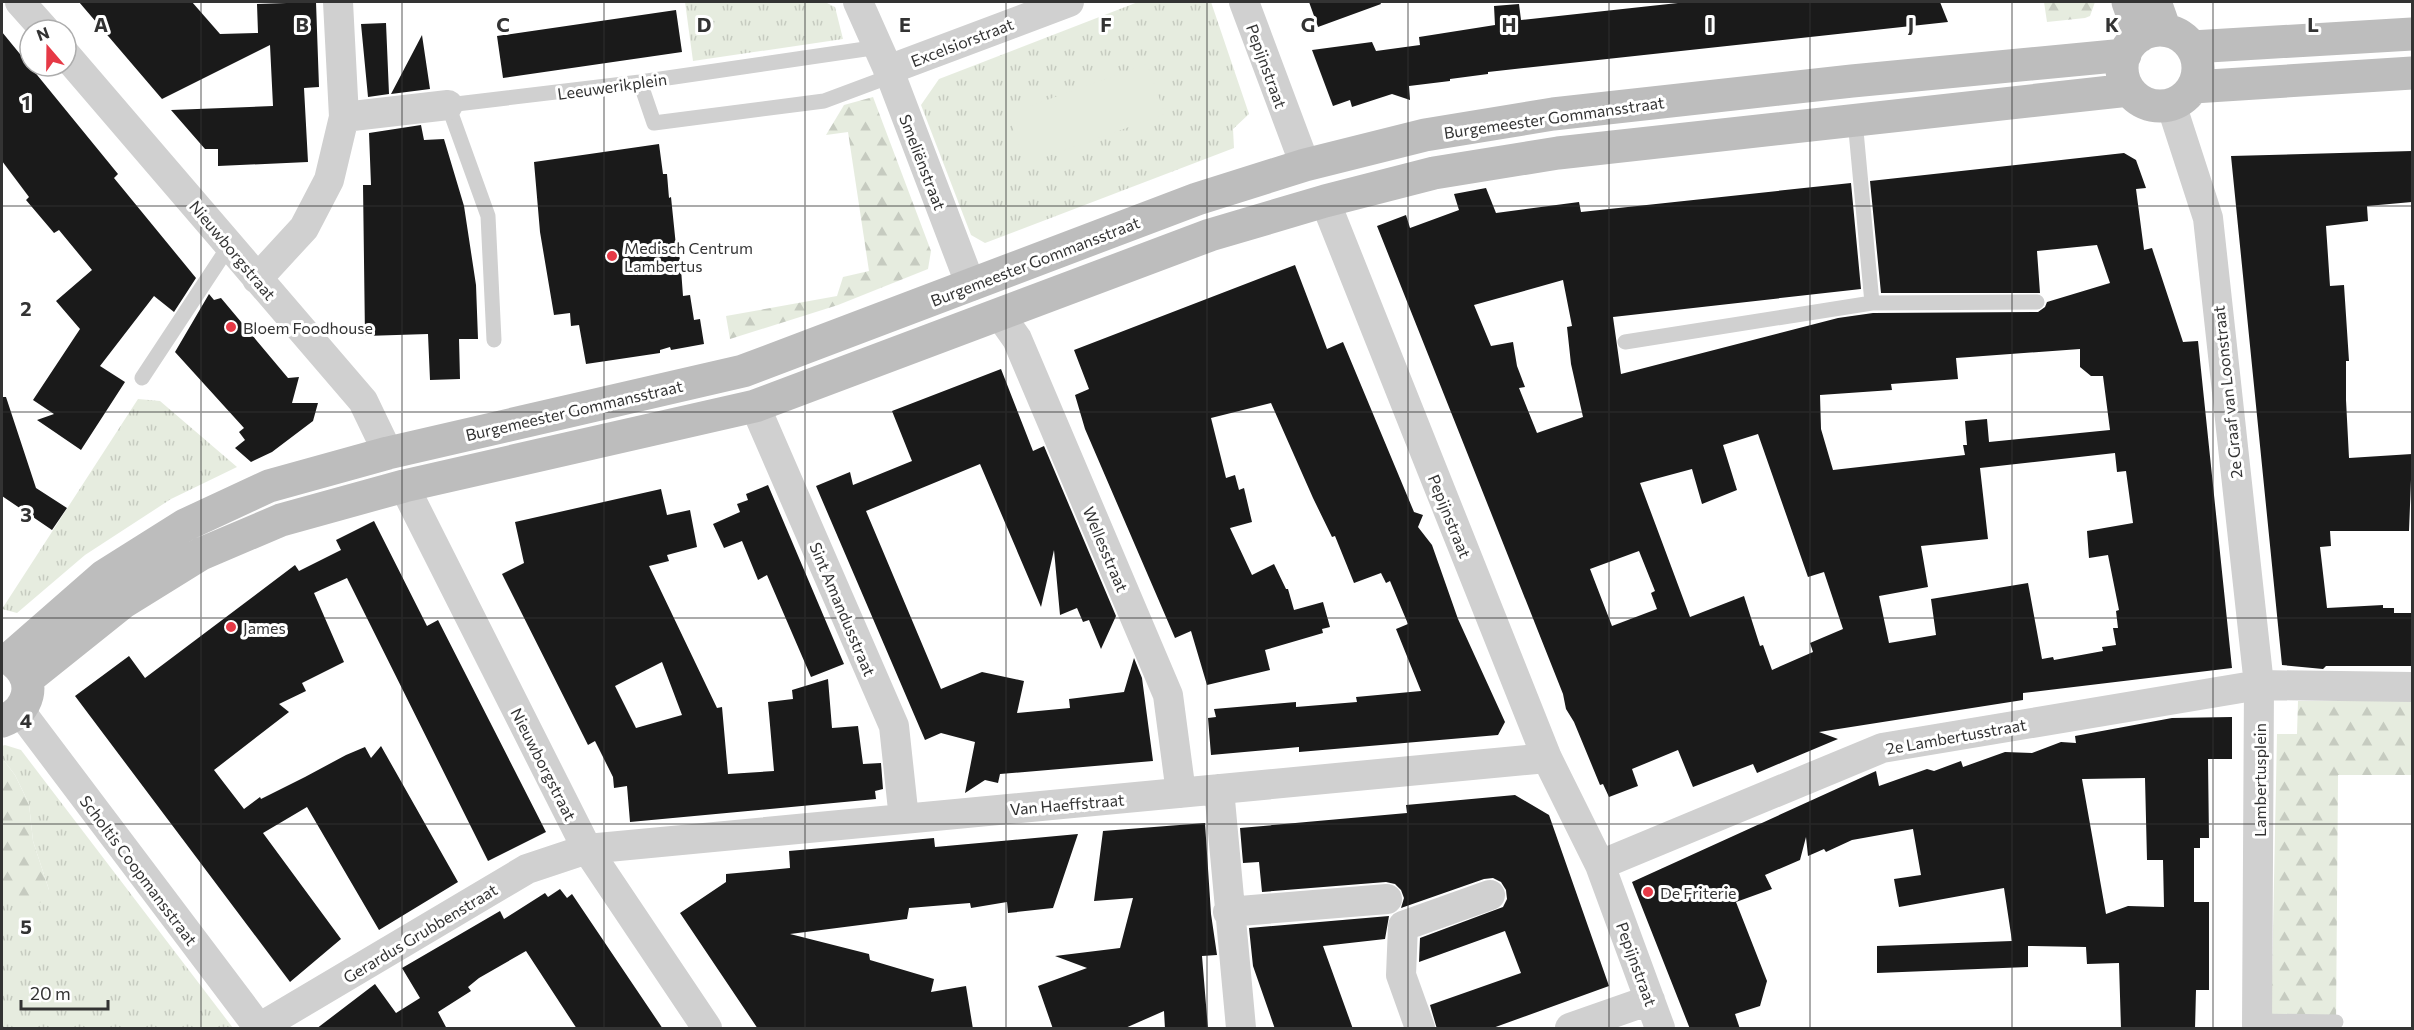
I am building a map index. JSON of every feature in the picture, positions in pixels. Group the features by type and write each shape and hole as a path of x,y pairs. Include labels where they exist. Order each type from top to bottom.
{"street":[{"path":"20,2 34,18"},
{"path":"257,279 304,228 329,180 344,117 338,2"},
{"name":"Smeliënstraat","path":"858,2 886,65 970,286 1000,315"},
{"name":"Excelsiorstraat","path":"886,65 1069,2"},
{"name":"Pepijnstraat","path":"1244,2 1305,165 1325,201 1547,758 1600,865 1660,1029"},
{"path":"2128,2 2155,34 2198,66 2182,96"},
{"path":"2155,34 2123,73 2129,90 2146,103 2182,96 2412,73"},
{"name":"Burgemeester Gommansstraat","path":"13,665 104,576 186,525 268,486 388,453 729,375 1197,199 1305,165 1425,135 1553,114 1852,81 2155,34 2412,34"},
{"name":"Nieuwborgstraat","path":"78,69 363,402 388,453"},
{"path":"11,716 28,697 13,665 122,603 201,554 281,520 404,486 755,406 1210,235 1325,201 1434,173 1558,153 2129,90"},
{"name":"2e Graaf van Loonstraat","path":"2182,96 2208,218 2259,685"},
{"name":"Leeuwerikplein","path":"344,117 448,105"},
{"name":"Wellesstraat","path":"1000,315 1017,339 1168,695 1181,793"},
{"name":"Sint Amandusstraat","path":"755,406 894,726 904,819"},
{"name":"Nieuwborgstraat","path":"404,486 587,849 707,1029"},
{"path":"2259,685 2412,687"},
{"name":"2e Lambertusstraat","path":"1600,865 1882,748 2259,685"},
{"name":"Lambertusplein","path":"2257,1025 2259,685"},
{"name":"Scholtis Coopmansstraat","path":"11,716 259,1028"},
{"name":"Van Haeffstraat","path":"587,849 1547,758"},
{"path":"1219,789 1240,1029"},
{"name":"Gerardus Grubbenstraat","path":"259,1028 527,869 587,849"},
{"path":"1420,1029 1401,975 1403,926 1490,895"},
{"path":"1228,912 1387,899"},
{"path":"1570,1029 1650,1000"}],"lane":[{"name":"Leeuwerikplein","path":"448,105 640,82 886,65"},
{"path":"640,82 654,123 824,101 886,65"},
{"path":"448,105 488,216 494,340"},
{"path":"1855,120 1872,303"},
{"path":"142,378 229,246"},
{"path":"1624,342 1872,303 2037,302"},
{"path":"2257,1025 2336,1022"}],"green space":[{"path":"685,2 825,2 835,7 843,39 693,61"},
{"path":"1138,2 1211,2 1249,114 1233,129 1234,148 985,243 971,235 921,105 939,79"},
{"path":"2044,2 2095,2 2090,16 2047,22"},
{"path":"1147,64 1165,114 1026,164 1008,114"},
{"path":"873,97 931,251 928,269 838,305 730,339 726,316 837,296 843,277 869,271 848,132 826,135 844,105"},
{"path":"138,399 160,401 237,467 171,499 85,555 17,613 2,609"},
{"path":"2298,701 2412,701 2412,775 2338,775 2336,1028 2271,1028 2277,734 2297,734"},
{"path":"2,746 21,750 233,1028 2,1028 2,899 49,890 33,841 29,804 15,775 2,758"},
{"path":"2,758 15,775 29,804 33,841 49,890 47,900 30,906 2,899"}],"building":[{"path":"79,2 192,2 220,34 258,33 257,4 316,2 319,87 304,88 308,162 218,166 218,149 205,149 171,110 273,106 270,45 162,99"},
{"path":"1309,2 1380,2 1381,4 1318,27"},
{"path":"1687,2 1940,2 1948,22 1488,72 1488,74 1450,79 1450,81 1409,86 1410,100 1392,94 1352,107 1350,100 1333,106 1312,50 1372,42 1376,51 1420,45 1419,37 1495,25 1494,6 1519,4 1521,20"},
{"path":"676,10 682,52 503,78 497,36"},
{"path":"386,23 389,94 368,97 361,24"},
{"path":"2,32 18,52 18,78 40,78 118,174 114,178 196,278 174,312 154,296 100,366 125,382 81,450 37,420 54,414 33,400 80,329 56,301 92,270 59,230 54,233 26,200 29,197 2,161"},
{"path":"422,35 430,89 391,94 411,56"},
{"path":"421,125 424,140 444,139 464,206 476,285 478,339 459,339 460,379 430,380 428,334 365,336 363,185 371,185 369,133"},
{"name":"Medisch Centrum Lambertus","path":"659,144 663,174 667,174 669,198 671,197 683,296 690,295 694,320 700,319 704,344 671,350 670,347 660,350 660,353 586,364 579,325 571,326 570,313 554,315 540,232 534,162"},
{"path":"2412,151 2412,202 2367,206 2368,221 2326,226 2330,286 2344,285 2349,361 2346,361 2346,400 2349,458 2412,454 2409,531 2330,531 2331,546 2320,547 2327,608 2383,605 2383,608 2394,608 2394,613 2412,613 2412,666 2326,666 2323,669 2282,665 2231,156"},
{"path":"2124,153 2136,160 2146,188 2136,189 2144,250 2152,248 2183,342 2198,341 2232,668 2023,693 2023,700 1819,732 1838,739 1757,773 1753,764 1693,787 1678,750 1632,769 1638,786 1609,797 1603,784 1600,785 1574,722 1566,709 1563,694 1377,226 1406,215 1410,228 1459,210 1454,194 1486,188 1496,213 1579,202 1581,212 1851,183 1861,289 1613,317 1621,374 1838,318 1873,313 2038,312 2045,307 2047,302 2110,283 2097,245 2037,251 2040,293 1881,293 1870,181","holes":["1563,280 1572,326 1567,327 1571,364 1583,417 1537,433 1519,388 1525,387 1517,366 1513,342 1491,346 1474,305","2080,349 2080,367 2091,376 2103,376 2110,430 1989,442 1987,419 1965,421 1967,445 1963,445 1965,455 1833,470 1821,429 1820,395 1892,390 1891,384 1958,379 1956,358","1758,434 1808,577 1824,572 1843,629 1810,643 1813,652 1772,670 1763,645 1760,646 1744,596 1690,617 1640,483 1692,469 1702,504 1737,490 1723,445","2115,453 2117,472 2126,471 2133,523 2087,531 2089,558 2108,555 2119,610 2116,611 2118,628 2113,628 2116,645 2102,647 2103,651 2054,660 2053,657 2042,659 2028,583 1931,599 1936,635 1889,643 1879,596 1928,587 1921,546 1988,539 1980,468","1639,551 1655,591 1651,593 1657,609 1612,626 1590,569"]},
{"path":"1295,265 1327,349 1343,342 1414,512 1423,515 1418,527 1432,545 1458,619 1505,722 1498,735 1299,752 1299,747 1211,755 1208,718 1216,717 1214,709 1296,702 1296,707 1357,702 1356,697 1421,691 1396,629 1408,624 1390,581 1386,583 1381,573 1354,583 1335,536 1332,537 1313,498 1271,403 1211,418 1226,478 1235,475 1239,490 1244,488 1252,522 1230,528 1252,575 1274,564 1288,589 1294,610 1323,602 1330,627 1322,629 1323,633 1265,650 1270,670 1207,685 1191,631 1175,638 1085,429 1075,395 1089,389 1074,350"},
{"path":"209,294 214,300 221,298 288,378 299,377 292,403 318,403 313,421 272,452 251,462 235,448 245,440 239,432 244,428 175,352"},
{"path":"1001,369 1033,451 1044,446 1116,616 1101,649 1089,620 1083,622 1077,608 1060,615 1054,550 1041,607 980,464 866,511 941,689 982,672 1024,681 1017,713 1070,708 1069,699 1124,692 1134,658 1142,678 1153,761 1000,774 998,783 985,780 965,793 975,742 941,733 925,740 816,486 850,472 853,485 912,461 892,411"},
{"path":"2,397 6,397 36,488 67,508 52,530 2,496"},
{"path":"768,485 844,664 811,677 767,575 758,580 742,541 724,548 713,524 740,512 737,504 748,500 746,494"},
{"path":"661,489 667,515 690,510 697,547 667,555 669,561 649,566 717,708 722,707 728,774 774,771 768,702 793,699 792,690 828,679 832,728 858,726 863,764 881,763 883,789 875,791 876,799 630,822 627,786 614,788 613,777 595,741 588,745 502,574 524,563 515,522","holes":["662,662 682,715 636,728 615,686"]},
{"path":"374,521 427,626 438,620 546,832 488,861 347,578 314,593 344,662 302,683 306,691 279,704 289,712 214,770 244,809 260,797 261,799 365,747 371,758 381,746 458,882 379,930 307,807 263,833 341,939 290,982 75,696 129,656 145,678 295,565 299,571 341,550 336,540"},
{"path":"2232,717 2232,759 2208,759 2209,838 2200,838 2200,848 2194,848 2194,902 2209,902 2209,990 2196,990 2195,1029 2121,1029 2119,963 2087,964 2086,947 2028,946 2028,967 1877,973 1877,946 2012,941 2004,888 1899,907 1894,879 1921,875 1913,829 1852,840 1826,852 1824,849 1808,856 1806,837 1800,860 1765,875 1772,889 1736,902 1767,981 1760,1006 1735,1014 1740,1029 1690,1029 1632,882 1876,771 1879,786 1927,769 1934,771 1961,761 1963,767 2005,752 2032,753 2061,742 2076,743 2075,736 2172,718","holes":["2145,778 2147,860 2163,860 2164,907 2128,906 2106,914 2082,779"]},
{"path":"1515,795 1549,815 1609,986 1490,1029 1437,1029 1430,1005 1521,973 1505,931 1419,962 1420,938 1503,907 1507,899 1506,890 1501,882 1493,878 1484,879 1401,908 1404,898 1401,890 1395,884 1386,882 1262,892 1259,862 1243,863 1240,828 1407,813 1406,805"},
{"path":"1205,823 1211,914 1217,955 1202,956 1208,1029 1165,1029 1164,1011 1123,1029 1053,1029 1038,986 1087,968 1055,956 1120,948 1133,898 1094,901 1103,831"},
{"path":"1078,834 1053,908 1008,913 1007,902 971,908 970,903 909,908 907,919 790,934 869,954 870,960 934,979 931,992 966,986 973,1029 758,1029 680,913 726,882 726,874 790,868 789,851 934,838 935,847"},
{"path":"560,889 567,898 572,894 663,1029 577,1029 526,951 479,978 468,987 471,991 438,1012 447,1029 316,1029 375,984 396,1013 420,998 402,968 500,911 504,919 545,893 548,897"},
{"path":"1389,916 1385,939 1323,946 1353,1029 1275,1029 1253,966 1249,928"}],"place":[{"name":"Medisch Centrum Lambertus","path":"612,256"},
{"name":"Bloem Foodhouse","path":"231,327"},
{"name":"James","path":"231,627"},
{"name":"De Friterie","path":"1648,892"}]}
